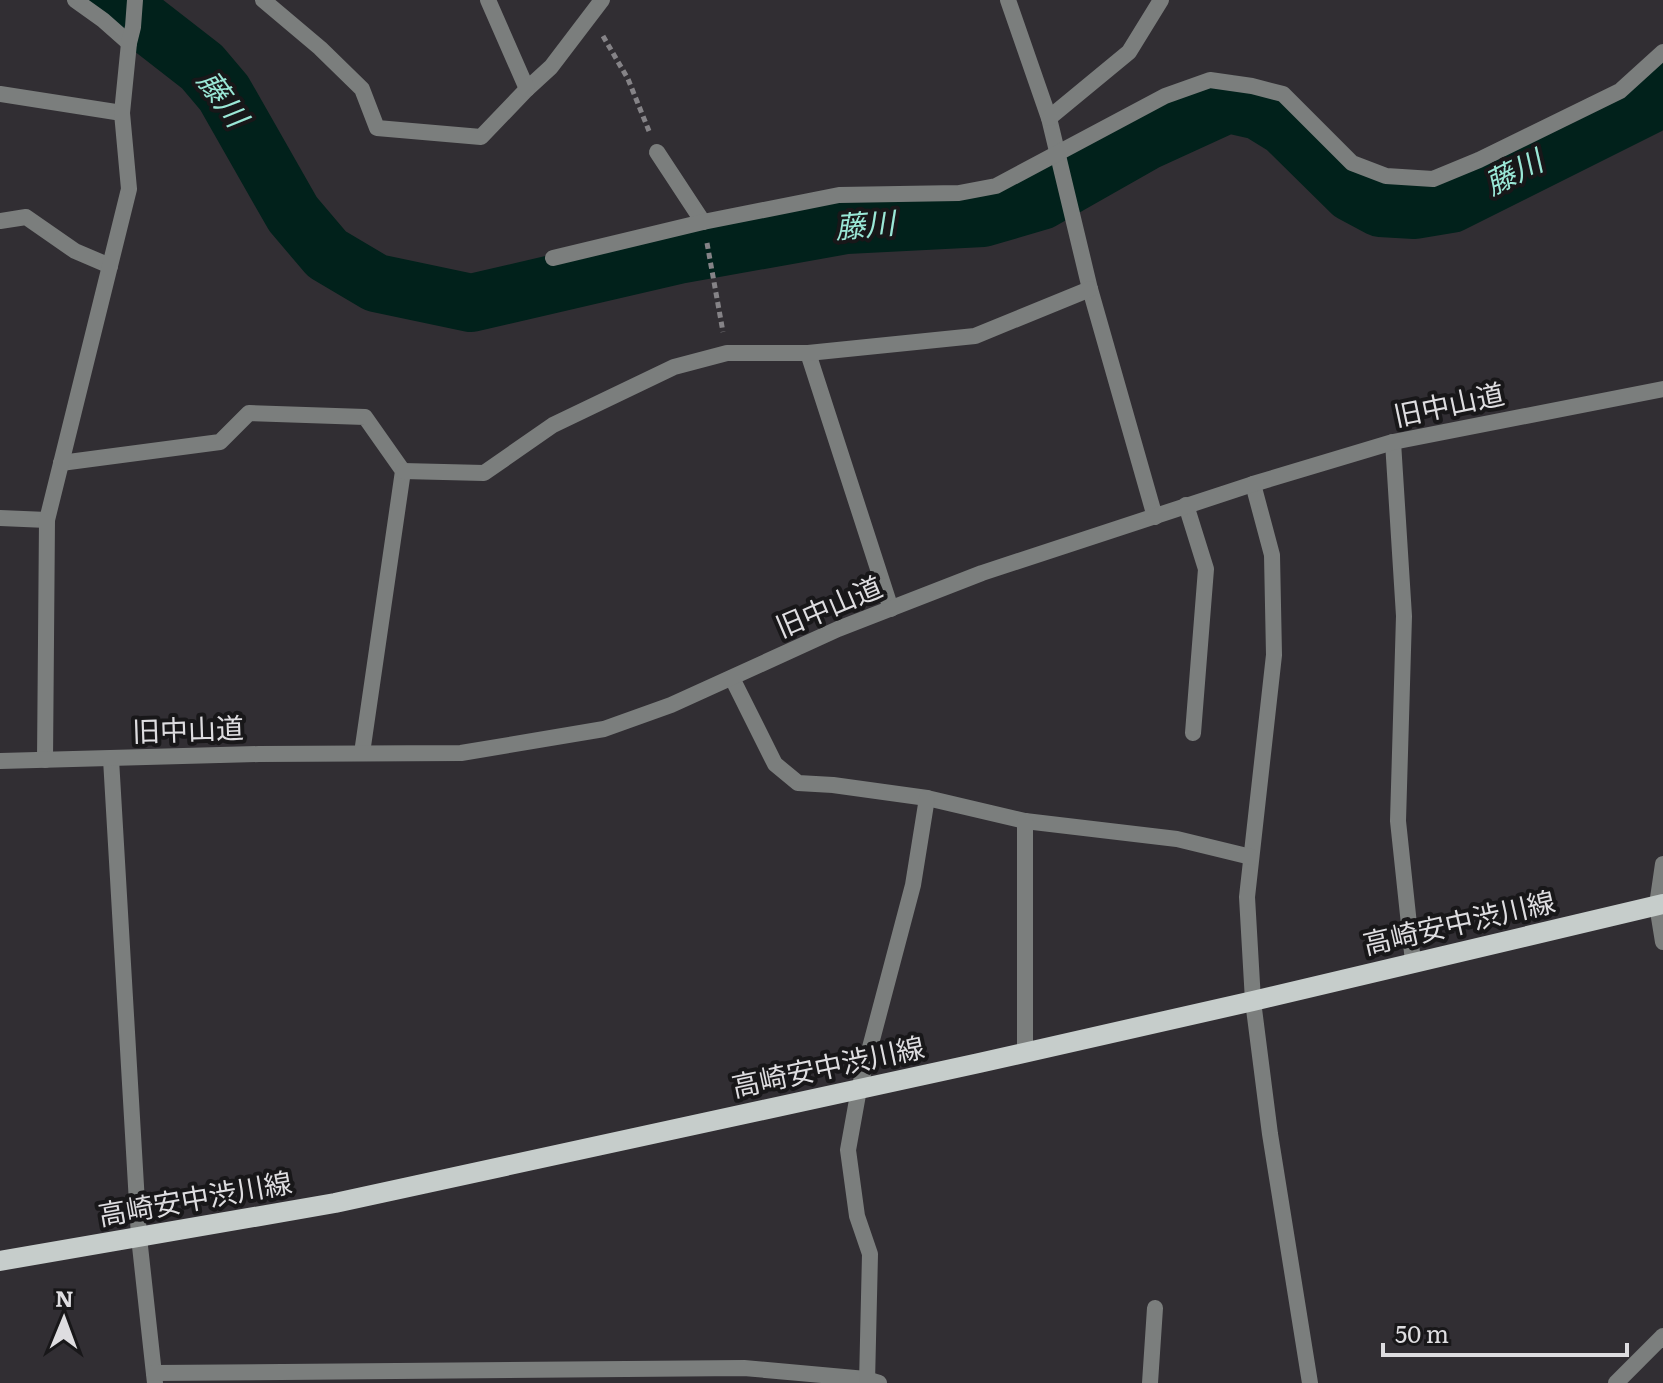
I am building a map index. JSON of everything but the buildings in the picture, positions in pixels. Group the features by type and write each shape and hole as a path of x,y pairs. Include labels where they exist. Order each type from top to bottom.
{"main road":[{"name":"高崎安中渋川線","path":"0,1261 335,1203 1253,1001 1660,905"}],"street":[{"path":"75,0 131,35"},
{"path":"45,760 47,520 129,189 122,113 135,0"},
{"path":"263,0 320,48 362,89 377,128 481,137 551,67 602,0"},
{"path":"488,0 527,89"},
{"path":"1008,0 1049,118 1090,289 1155,517"},
{"path":"1049,118 1129,52 1161,0"},
{"path":"553,258 703,222 839,195 959,193 996,186 1165,96 1210,80 1283,94 1352,163 1386,176 1433,179 1620,91 1663,52"},
{"path":"0,94 122,113"},
{"path":"657,152 703,222"},
{"path":"0,221 26,217 75,251 110,266"},
{"path":"403,471 484,473 553,425 674,367 727,353 808,353 975,336 1090,289"},
{"path":"808,353 891,609"},
{"name":"旧中山道","path":"0,761 461,753 604,729 671,705 838,629 982,573 1186,505 1393,442 1663,389"},
{"path":"61,463 220,442 249,413 365,417 403,471 362,753"},
{"path":"1393,442 1404,616 1398,821 1413,962"},
{"path":"1253,484 1272,555 1274,655 1247,897 1253,1001 1270,1134 1310,1383"},
{"path":"1186,505 1206,569 1193,733"},
{"path":"0,518 47,520"},
{"path":"732,678 775,764 798,783 927,798 1025,821 1177,839 1251,857"},
{"path":"111,759 139,1237 155,1378 560,1376 744,1368 871,1382 870,1254 857,1216 848,1150 859,1089 913,885 927,798"},
{"path":"1025,821 1025,1052"},
{"path":"1663,864 1660,905 1663,942"},
{"path":"1150,1383 1155,1308"},
{"path":"1616,1383 1663,1336"}],"path":[{"path":"610,24 603,36 628,79 657,152"},
{"path":"711,267 727,353"}],"waterway":[{"name":"藤川","path":"116,0 202,67 224,93 293,214 327,254 376,283 471,303 678,255 846,225 983,218 1041,201 1145,142 1228,104 1259,111 1285,127 1352,193 1380,208 1415,210 1451,204 1647,106 1663,91"}]}
